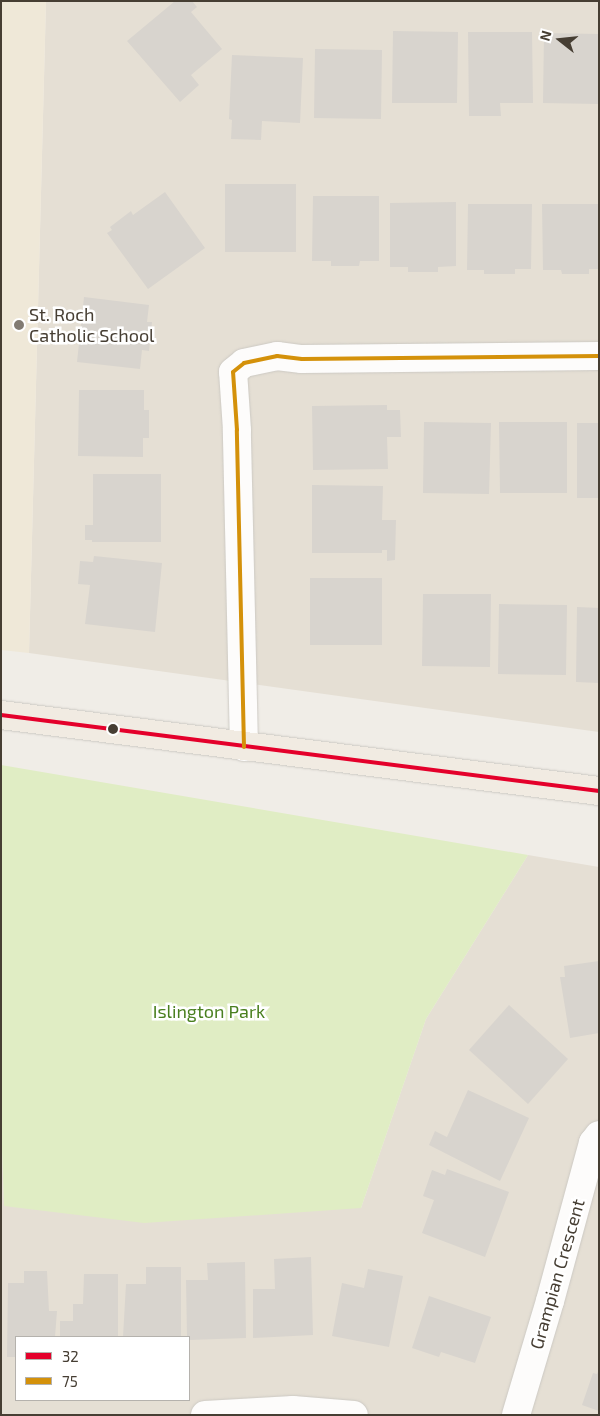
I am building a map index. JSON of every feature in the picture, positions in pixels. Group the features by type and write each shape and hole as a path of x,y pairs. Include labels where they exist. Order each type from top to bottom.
{"main road":[{"path":"1,715 599,791"}],"street":[{"path":"244,746 237,430 233,372 244,363 277,356 302,359 599,356"},
{"name":"Grampian Crescent","path":"516,1415 550,1301 593,1143 599,1135"},
{"path":"205,1415 293,1410 354,1415"}],"shaded area":[{"name":"St. Roch Catholic School","path":"1,1 46,1 29,653 1,650"},
{"path":"46,1 599,1 599,732 29,653"},
{"path":"528,855 599,867 599,1415 1,1415 1,1122 4,1205 361,1208 426,1019"}],"green space":[{"name":"Islington Park","path":"1,765 528,855 426,1019 361,1208 144,1223 4,1206 1,1122"}],"building":[{"path":"175,1 192,1 197,7 191,12 222,49 191,75 199,85 180,102 127,41"},
{"path":"393,31 458,32 457,103 392,103"},
{"path":"468,32 532,32 533,103 500,103 501,116 469,116"},
{"path":"544,33 599,34 599,104 543,103"},
{"path":"315,49 382,50 381,119 314,118"},
{"path":"232,55 303,58 300,123 262,121 261,140 231,139 232,120 229,119"},
{"path":"225,184 296,184 296,252 225,252"},
{"path":"165,192 205,248 148,289 107,233 112,230 110,227 131,211 133,215"},
{"path":"313,196 379,196 379,261 360,261 359,266 331,266 331,261 312,261"},
{"path":"456,202 456,266 438,267 438,272 408,272 408,267 390,267 390,203"},
{"path":"468,204 532,204 531,269 515,269 515,274 484,274 484,270 467,270"},
{"path":"542,204 599,204 599,269 589,269 589,274 562,274 561,270 543,270"},
{"path":"84,297 149,305 147,322 152,322 149,351 142,350 140,369 77,362"},
{"path":"79,390 144,390 144,410 149,410 149,438 143,438 143,457 78,456"},
{"path":"387,405 387,410 400,410 401,437 387,437 388,469 313,470 312,406"},
{"path":"424,422 491,423 489,494 423,493"},
{"path":"499,422 567,422 567,493 500,493"},
{"path":"577,423 599,423 599,498 577,498"},
{"path":"93,474 161,474 161,542 92,542 92,540 85,540 85,525 93,525"},
{"path":"312,485 383,486 382,520 396,520 395,560 387,561 387,550 382,550 382,553 312,553"},
{"path":"94,556 162,563 155,632 85,624 90,585 78,584 80,561 93,562"},
{"path":"310,578 382,578 382,645 310,645"},
{"path":"423,594 491,594 490,667 422,666"},
{"path":"499,604 567,605 566,675 498,674"},
{"path":"577,607 599,608 599,683 576,682"},
{"path":"599,961 599,1033 570,1038 560,977 565,977 564,966"},
{"path":"509,1005 568,1059 528,1104 469,1050"},
{"path":"468,1090 529,1118 500,1181 429,1145 435,1131 447,1137"},
{"path":"447,1169 509,1192 485,1257 422,1233 434,1200 423,1196 432,1170 445,1175"},
{"path":"311,1257 313,1335 253,1338 253,1289 275,1289 274,1259"},
{"path":"245,1262 246,1338 190,1340 190,1336 187,1336 186,1280 208,1280 207,1263"},
{"path":"146,1267 181,1267 181,1336 123,1336 126,1284 146,1284"},
{"path":"368,1269 403,1276 389,1347 332,1336 342,1283 364,1288"},
{"path":"24,1271 47,1271 49,1311 57,1311 55,1336 15,1336 15,1357 7,1357 8,1283 24,1283"},
{"path":"84,1274 118,1274 118,1336 60,1336 60,1321 73,1321 73,1304 83,1304"},
{"path":"429,1296 491,1317 475,1363 441,1352 439,1357 412,1348"},
{"path":"599,1369 599,1411 582,1405 593,1373 597,1374"}],"transit line":[{"name":"75","path":"244,747 237,430 233,372 244,363 277,356 302,359 599,356"},
{"name":"32","path":"1,715 599,791"}],"place":[{"name":"St. Roch Catholic School","path":"19,325"}]}
